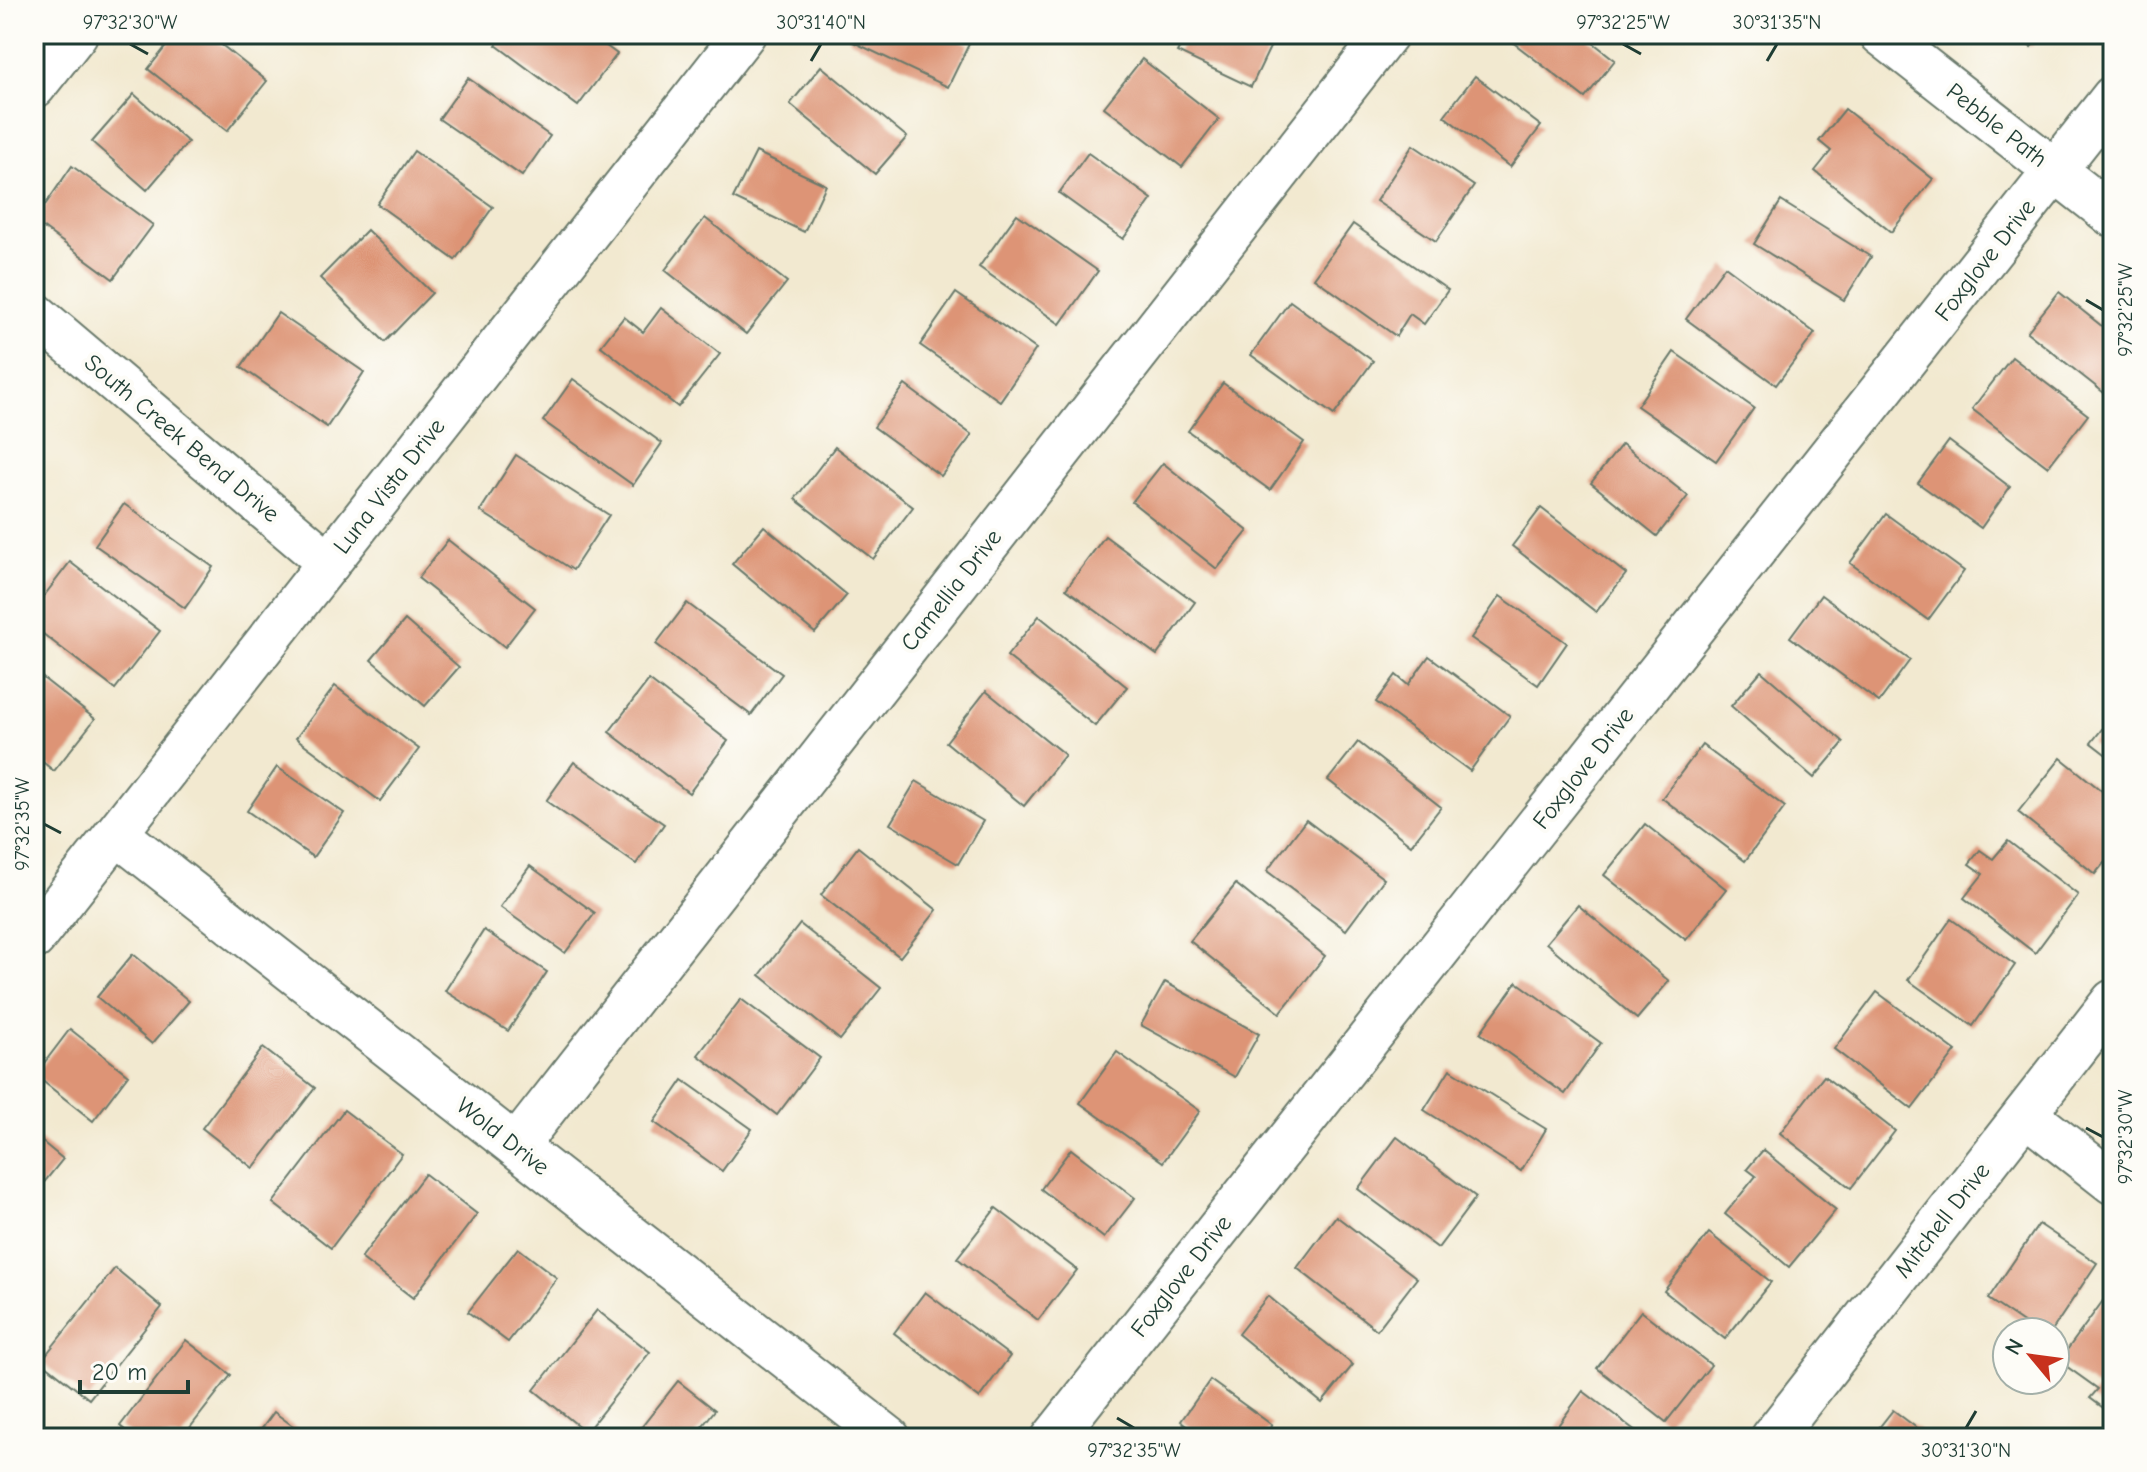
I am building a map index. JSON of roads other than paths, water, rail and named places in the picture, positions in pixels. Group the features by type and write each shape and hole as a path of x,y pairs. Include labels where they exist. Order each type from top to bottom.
{"street":[{"path":"34,87 76,34"},
{"name":"Luna Vista Drive","path":"34,938 744,34"},
{"name":"Camellia Drive","path":"516,1146 1387,34"},
{"name":"Pebble Path","path":"1881,34 2113,216"},
{"name":"Foxglove Drive","path":"1053,1438 2113,97"},
{"name":"South Creek Bend Drive","path":"34,313 329,563"},
{"name":"Wold Drive","path":"117,834 889,1438"},
{"name":"Mitchell Drive","path":"1772,1438 2113,1001"},
{"path":"2025,1114 2113,1183"}]}
